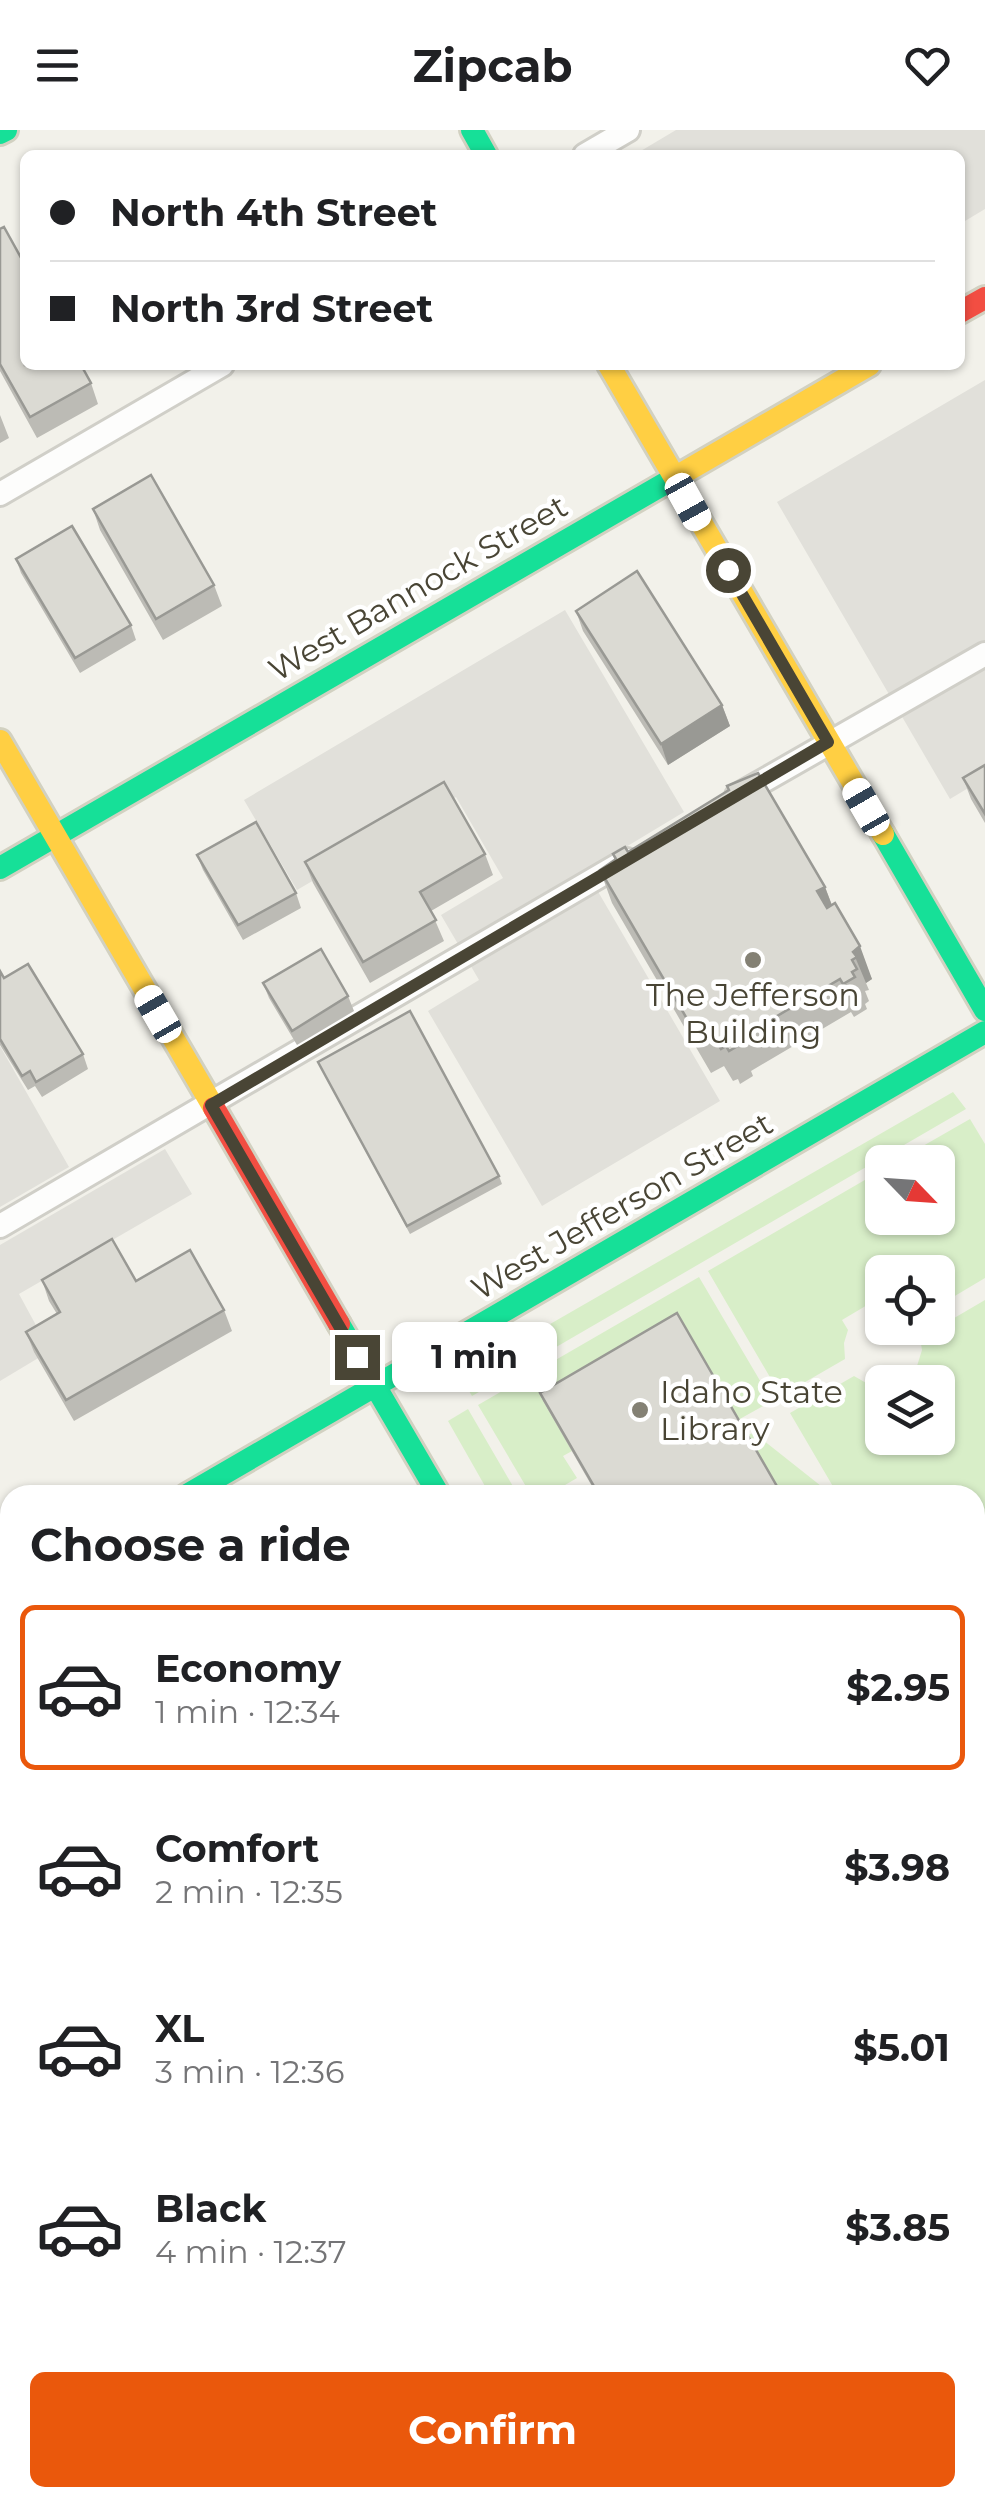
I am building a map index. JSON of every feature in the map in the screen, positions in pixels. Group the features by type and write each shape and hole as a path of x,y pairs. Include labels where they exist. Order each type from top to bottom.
{"street":[{"path":"612,370 985,1010"},
{"name":"West Bannock Street","path":"0,868 859,370"},
{"path":"0,741 433,1485"},
{"name":"West Jefferson Street","path":"204,1485 985,1032"}],"lane":[{"path":"594,150 628,130"},
{"path":"0,494 213,370"},
{"path":"725,802 985,654"},
{"path":"0,1226 638,853"}],"green space":[{"path":"953,1092 966,1109 904,1145 865,1145 865,1168 472,1396 460,1376"},
{"path":"970,1119 985,1144 985,1278 955,1296 955,1255 865,1255 865,1306 842,1320 848,1330 845,1359 781,1396 708,1271 865,1180 865,1235 955,1235 955,1145 925,1145"},
{"path":"699,1277 772,1401 738,1420 543,1400 572,1451 563,1456 577,1478 565,1485 525,1485 478,1405"},
{"path":"985,1300 985,1485 832,1485 790,1413 854,1376 865,1382 865,1455 955,1455 955,1365 917,1365 921,1345 955,1345 955,1318"},
{"path":"468,1409 512,1485 484,1485 448,1421"},
{"path":"754,1433 820,1485 775,1485 746,1435"}],"shaded area":[{"path":"676,130 985,130 985,209 965,221 965,150 642,150"},
{"path":"985,380 985,778 950,799 777,502"},
{"path":"565,610 684,812 586,871 720,1101 542,1206 428,1011 479,980 441,915 503,878 456,797 297,890 244,800"},
{"path":"0,1046 69,1167 0,1207"},
{"path":"165,1149 192,1194 19,1294 50,1351 0,1381 0,1245"}],"building":[{"path":"4,227 20,256 20,370 84,370 91,383 30,417 0,364 0,229"},
{"path":"151,475 214,585 156,619 93,509"},
{"path":"72,526 131,625 75,658 16,559"},
{"path":"637,571 722,705 661,744 576,611"},
{"path":"985,765 985,814 963,778"},
{"name":"The Jefferson Building","path":"758,773 825,887 817,891 827,908 835,903 860,946 853,952 857,957 852,960 857,969 852,972 855,977 843,984 840,979 738,1039 741,1044 729,1051 726,1046 721,1049 712,1034 700,1041 600,870 616,859 613,854 625,847 628,852 729,790 727,786"},
{"path":"444,782 485,854 420,892 436,920 363,962 305,862"},
{"path":"256,822 296,893 238,925 197,855"},
{"path":"321,949 348,996 292,1031 263,983"},
{"path":"28,964 83,1054 36,1082 30,1071 22,1076 0,1039 0,971 4,978"},
{"path":"410,1011 499,1176 407,1226 318,1062"},
{"path":"112,1239 136,1281 190,1250 224,1310 66,1400 26,1332 60,1312 42,1280"},
{"name":"Idaho State Library","path":"677,1313 776,1485 593,1485 540,1393"}],"traffic: fast":[{"path":"0,133 6,130"},
{"path":"472,130 483,150"},
{"path":"0,868 676,477"},
{"path":"883,834 985,1010"},
{"path":"204,1485 985,1032"},
{"path":"339,1324 433,1485"}],"traffic: slow":[{"path":"612,370 883,834"},
{"path":"676,477 860,370"},
{"path":"0,741 214,1108"}],"traffic: jam":[{"path":"965,309 985,298"},
{"path":"214,1108 339,1324"}],"place":[{"name":"The Jefferson Building","path":"753,960"},
{"name":"Idaho State Library","path":"640,1410"}],"route":[{"path":"357,1357 211,1105 828,742 728,570"}]}
